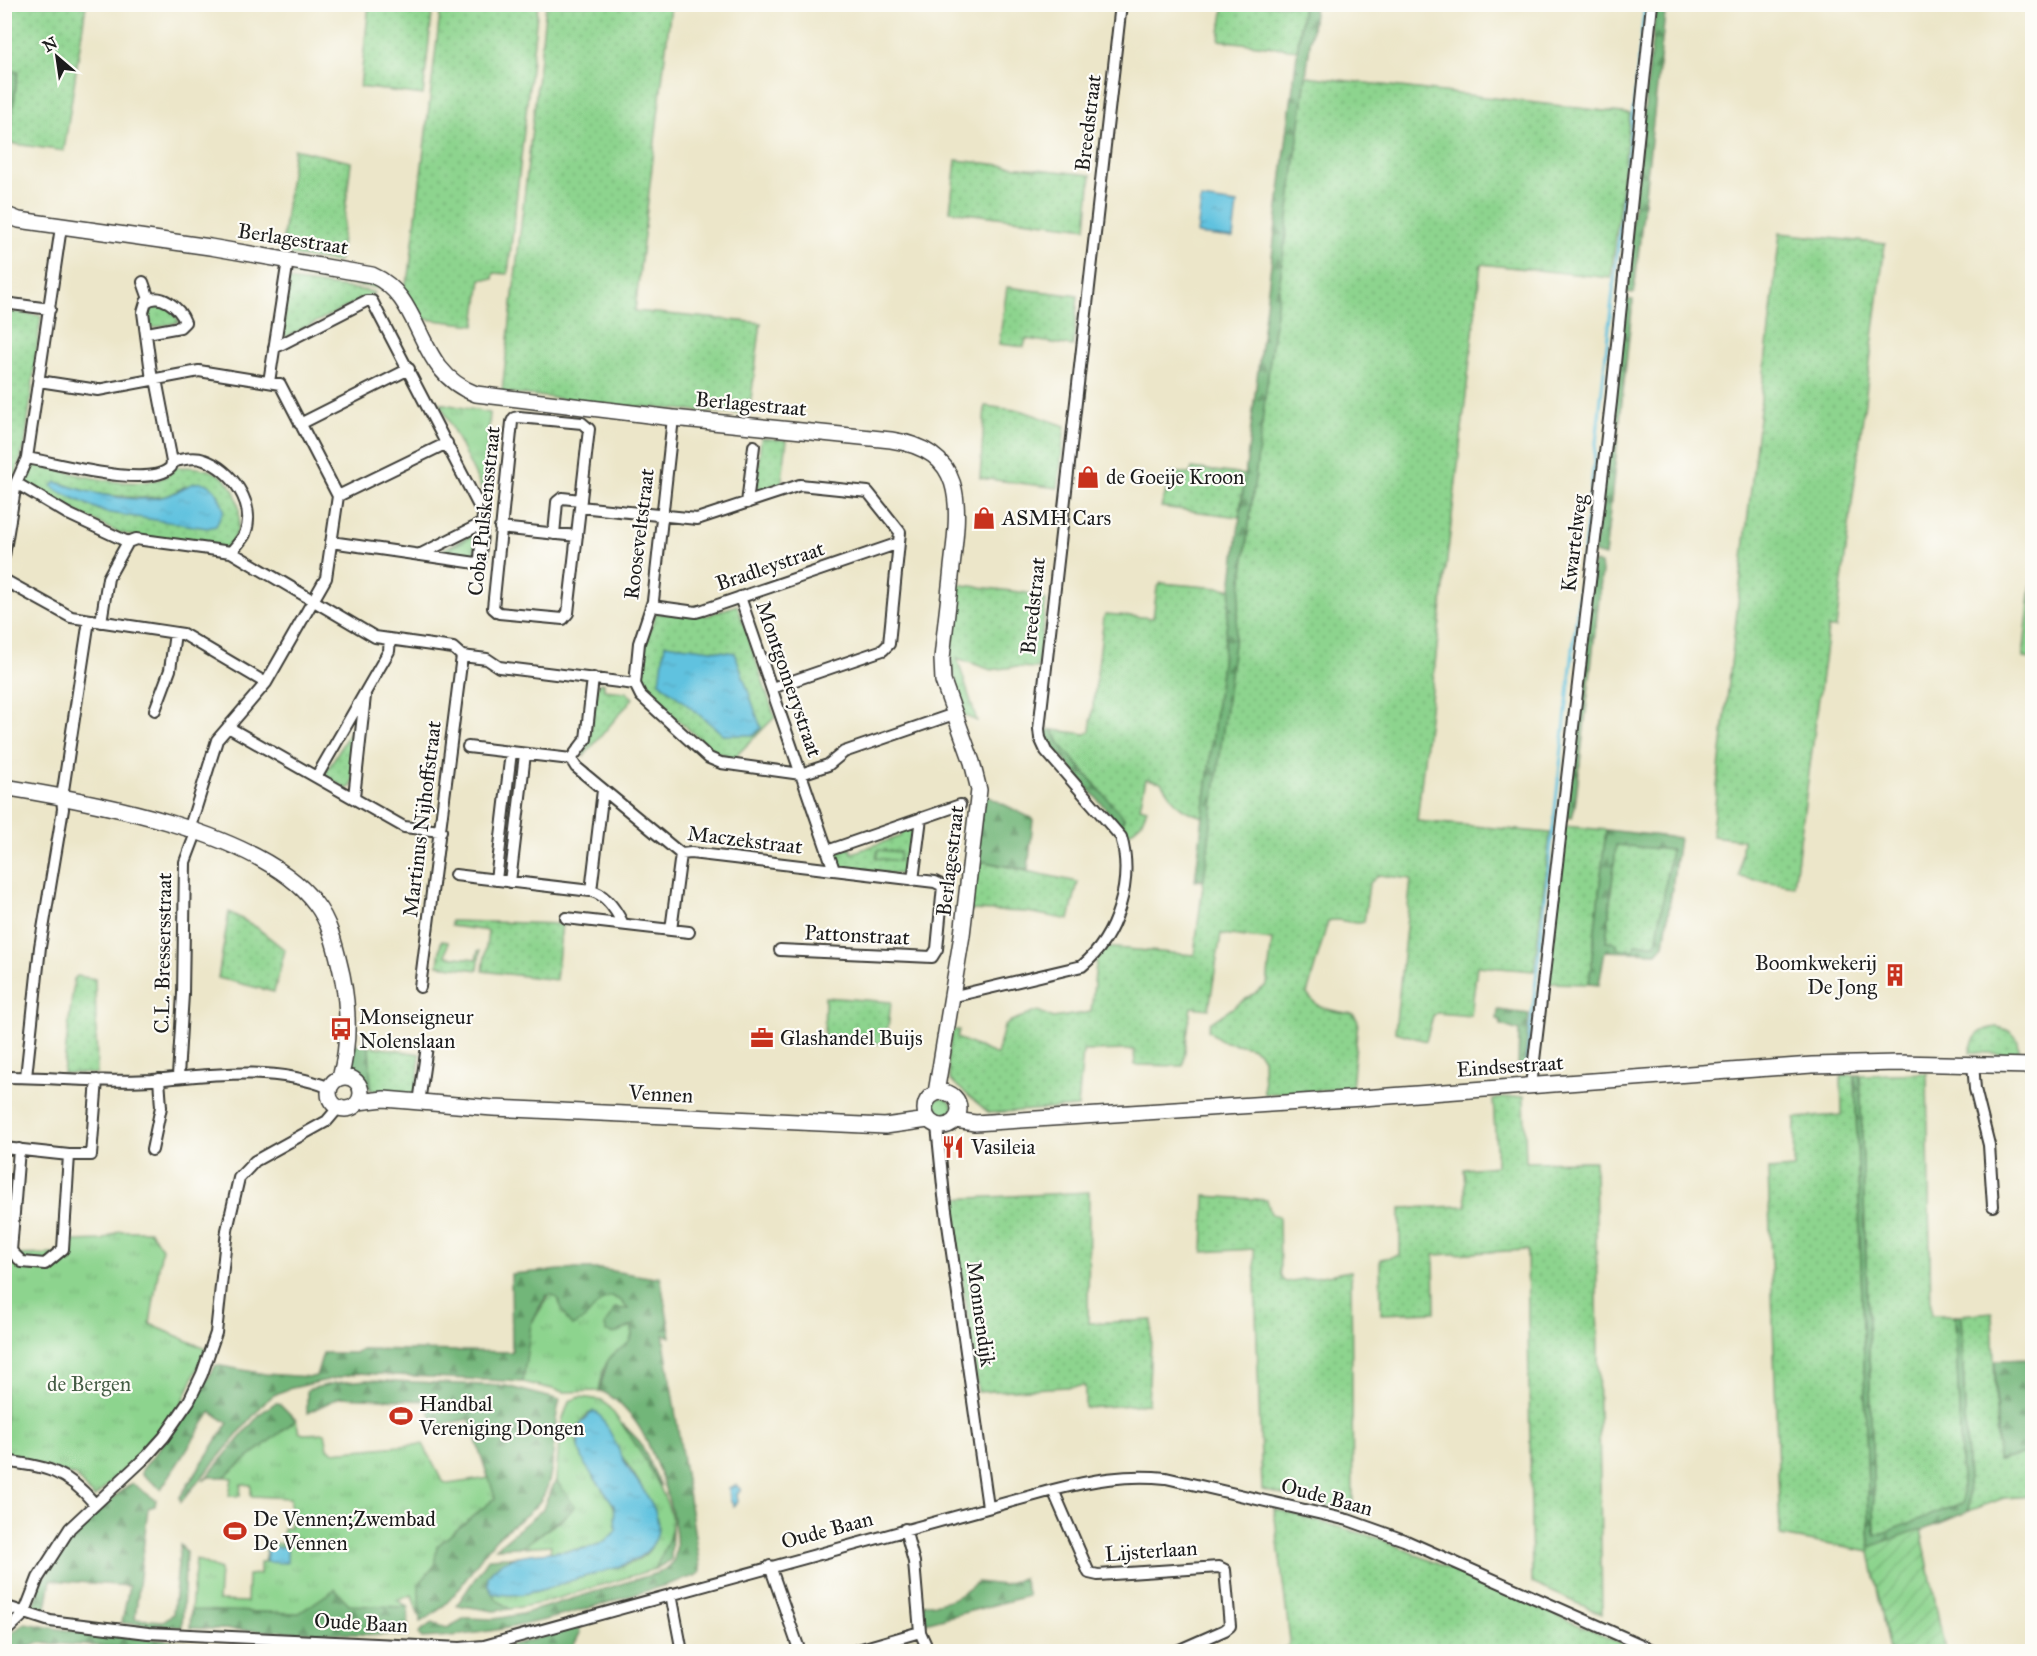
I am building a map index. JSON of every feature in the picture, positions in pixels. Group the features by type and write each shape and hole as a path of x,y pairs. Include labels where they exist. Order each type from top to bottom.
{"street":[{"name":"Breedstraat","path":"951,997 1082,966 1097,954 1105,942 1121,900 1125,851 1121,837 1046,751 1039,729 1121,4"},
{"name":"Kwartelweg","path":"1531,1086 1611,402 1653,4"},
{"name":"Berlagestraat","path":"4,214 20,220 361,272 386,282 401,298 439,369 464,390 488,396 673,418 900,441 926,450 941,462 948,472 958,500 942,659 943,681 972,762 979,790 962,935 943,1060 942,1093"},
{"path":"4,556 16,483 27,458 61,226"},
{"path":"269,382 288,260"},
{"path":"27,458 98,473 128,476 162,474 171,467 172,462 154,380 143,312 148,300 143,282"},
{"path":"147,333 180,327 185,322 172,305 161,300 148,300"},
{"path":"274,348 366,301 372,301 483,514 483,523 419,555 331,542"},
{"path":"4,303 50,309"},
{"path":"300,424 409,369"},
{"path":"39,381 98,390 199,372 280,384 338,496 447,443"},
{"name":"Coba Pulskensstraat","path":"577,536 567,617 559,620 494,610 492,605 500,528 514,418 587,425 580,503"},
{"name":"Rooseveltstraat","path":"635,684 639,643 652,606 673,418"},
{"path":"747,502 754,446"},
{"path":"172,462 183,459 202,459 230,477 240,490 246,506 247,521 244,534 231,552"},
{"path":"16,483 68,514 128,542"},
{"path":"554,534 557,502 562,498 580,503 697,519 800,485 868,492 900,532 889,644 883,650 772,688"},
{"name":"C.L. Bressersstraat","path":"178,1076 182,1023 185,862 214,747 266,683 326,578 338,496"},
{"path":"500,528 577,536 580,503"},
{"name":"Coba Pulskensstraat","path":"419,555 478,562 483,523"},
{"path":"102,622 108,578 128,542 136,539 231,552 375,637 453,648 462,656 487,659 499,667 635,684 641,696 709,758 732,765 801,774 828,765 844,752 954,714"},
{"name":"Bradleystraat","path":"652,606 696,612 899,543"},
{"path":"4,580 71,617 183,634 266,683"},
{"name":"Montgomerystraat","path":"740,597 834,870"},
{"path":"26,1077 37,969 60,830 62,797 89,620"},
{"path":"155,710 170,670 175,633"},
{"path":"317,776 389,651 390,639"},
{"name":"Martinus Nijhoffstraat","path":"420,987 462,656"},
{"path":"468,747 572,759 586,739 593,678"},
{"path":"354,797 365,692"},
{"path":"228,727 310,776 317,776 404,826 441,831"},
{"path":"496,880 511,752"},
{"path":"510,882 525,754"},
{"name":"Maczekstraat","path":"572,759 576,767 681,854 691,853 939,883 944,891 937,949 932,957"},
{"path":"4,787 119,809 193,831 244,850 272,865 301,888 317,904 332,937 345,989 348,1087"},
{"path":"591,891 603,790"},
{"path":"827,851 960,805"},
{"path":"913,879 921,818"},
{"path":"671,930 681,854"},
{"path":"455,875 596,892 616,909 623,924"},
{"path":"566,918 689,932"},
{"name":"Pattonstraat","path":"780,950 932,957"},
{"path":"419,1103 427,1046"},
{"name":"Eindsestraat","path":"958,1114 991,1122 1812,1065 1973,1063 2032,1066"},
{"path":"1973,1063 1975,1089 1988,1139 1993,1206"},
{"path":"4,1077 159,1079 221,1072 348,1087"},
{"path":"152,1150 161,1107 159,1079"},
{"path":"4,1148 91,1155 97,1080"},
{"path":"4,1633 24,1614 38,1578 55,1548 70,1528 164,1437 185,1407 202,1374 218,1323 227,1230 239,1178 255,1161 327,1121 338,1108 330,1100 348,1087"},
{"name":"Vennen","path":"338,1108 350,1108 348,1087 384,1099 419,1103 885,1126 930,1118"},
{"path":"942,1093 956,1099 958,1114 945,1127 930,1118 928,1098 942,1093"},
{"name":"Monnendijk","path":"930,1118 944,1196 988,1507"},
{"path":"19,1149 11,1251 22,1262 45,1264 63,1249 69,1155"},
{"path":"4,1461 58,1472 81,1488 94,1503"},
{"name":"Oude Baan","path":"4,1606 24,1614 85,1626 148,1633 460,1648 513,1640 770,1566 1053,1490 1101,1478 1142,1476 1166,1478 1301,1507 1348,1520 1404,1540 1637,1648 1657,1652"},
{"name":"Lijsterlaan","path":"1053,1490 1089,1573 1098,1575 1219,1566 1225,1570 1230,1626 1175,1652"},
{"path":"905,1529 914,1562 920,1632 929,1652"},
{"path":"770,1566 800,1652"},
{"path":"671,1594 682,1652"},
{"path":"851,1652 920,1632"}],"green space":[{"path":"5,5 86,5 64,151 8,143 18,72 5,70"},
{"path":"369,5 433,5 423,95 360,87"},
{"path":"441,5 538,5 508,274 494,273 493,279 481,279 475,325 417,318 402,289 409,276"},
{"path":"546,5 671,5 635,311 761,323 749,414 624,406 502,392"},
{"path":"1224,5 1303,5 1297,50 1219,40"},
{"path":"1303,5 1315,5 1204,880 1195,881"},
{"path":"1656,5 1666,5 1634,293 1624,292"},
{"path":"5,70 18,72 8,143 4,143"},
{"path":"1306,76 1630,114 1611,278 1481,264 1417,821 1550,833 1534,971 1477,966 1471,1016 1437,1013 1433,1016 1426,1041 1395,1032 1411,879 1379,875 1369,884 1364,922 1328,921 1307,994 1321,1007 1353,1014 1358,1021 1352,1088 1264,1094 1263,1059 1258,1051 1251,1047 1221,1041 1208,1030 1210,1023 1267,985 1272,940 1221,934 1209,1009 1191,1007 1183,1066 1135,1065 1134,1050 1083,1051 1078,1107 989,1113 950,1080 947,1058 953,1030 959,1030 957,1038 997,1055 1004,1027 1011,1021 1038,1011 1053,1018 1091,1012 1097,954 1104,947 1194,955"},
{"path":"294,149 351,162 339,262 281,254"},
{"path":"956,160 1091,175 1086,228 950,211"},
{"path":"1780,233 1885,244 1836,628 1828,628 1794,886 1739,877 1743,840 1713,836 1712,831"},
{"path":"300,269 374,281 382,289 291,275"},
{"path":"289,280 369,291 375,293 282,339"},
{"path":"1007,287 1078,296 1073,346 1026,339 1024,347 999,344"},
{"path":"1623,298 1633,300 1605,556 1594,553"},
{"path":"153,302 169,307 180,322 153,328 150,326 148,308"},
{"path":"4,310 41,316 25,445 14,480 5,478 7,457 4,453"},
{"path":"440,403 490,413 483,495 480,485"},
{"path":"985,406 1023,411 1065,426 1058,488 980,478"},
{"path":"761,438 787,440 781,487 756,495"},
{"path":"38,464 111,481 131,482 150,481 165,476 176,467 208,470 226,480 237,498 239,519 237,530 227,548 142,538 117,532 23,485 30,465","holes":["56,482 95,494 140,498 169,496 185,486 215,490 224,510 104,512 56,490"]},
{"path":"1192,468 1245,475 1239,517 1161,507 1172,472 1190,474"},
{"path":"478,530 476,557 473,559 439,552"},
{"path":"475,535 474,555 451,552 452,547"},
{"path":"1593,562 1601,564 1602,572 1572,818 1564,817"},
{"path":"2032,575 2032,659 2023,658"},
{"path":"1161,583 1231,589 1203,817 1188,812 1178,805 1161,782 1146,779 1140,807 1147,809 1141,823 1125,837 1120,826 1124,818 1059,743 1053,730 1086,734 1090,731 1104,616 1106,614 1153,618 1157,588"},
{"path":"955,584 1027,593 1046,600 1038,668 1014,667 991,670 957,658 977,721 965,716 957,692 949,649"},
{"path":"737,605 775,717 738,754 736,760 724,756 725,754 716,753 641,686 645,645 656,613 704,614 706,616"},
{"path":"604,683 604,690 626,692 633,698 584,756 582,753 589,742 598,684"},
{"path":"357,715 360,716 352,786 347,789 328,778 325,769 328,769 358,718"},
{"path":"1043,729 1053,730 1059,743 1124,818 1120,826 1048,741"},
{"path":"983,794 1033,819 1028,870 975,860"},
{"path":"1563,826 1606,830 1589,984 1546,983"},
{"path":"912,827 915,829 909,873 906,875 840,867 835,864 835,853 850,847 852,853 901,836 899,830"},
{"path":"1606,830 1679,838 1664,945 1657,953 1605,951 1599,985 1589,984","holes":["1616,845 1671,850 1656,944 1635,944 1634,950 1617,948 1617,943 1606,942"]},
{"path":"1616,844 1671,849 1657,944 1636,944 1634,950 1616,948 1606,942"},
{"path":"878,850 900,852 899,861 876,858"},
{"path":"975,860 1078,882 1069,920 1027,912 969,910"},
{"path":"229,912 256,927 285,950 274,992 218,978"},
{"path":"451,921 562,924 556,980 483,971 488,931 451,926"},
{"path":"441,941 448,942 446,956 476,959 480,951 478,970 438,965"},
{"path":"77,976 95,979 97,1074 63,1073 74,979"},
{"path":"825,997 891,1002 886,1044 824,1039"},
{"path":"1498,1010 1529,1014 1525,1067 1518,1064 1519,1031 1501,1025 1500,1020 1497,1019"},
{"path":"1997,1027 2015,1036 2019,1044 2019,1055 1970,1052 1978,1034"},
{"path":"352,1044 369,1046 371,1090 354,1073"},
{"path":"369,1046 420,1054 416,1098 371,1090"},
{"path":"1927,1073 1931,1315 1955,1315 1963,1503 1875,1537 1860,1075"},
{"path":"1841,1075 1855,1075 1870,1552 1781,1536 1780,1533 1768,1170 1794,1168 1795,1118 1842,1115"},
{"path":"1855,1075 1860,1075 1875,1536 1963,1503 1955,1315 1961,1315 1969,1511 1870,1552"},
{"path":"1524,1096 1526,1162 1595,1161 1602,1614 1532,1583 1527,1250 1434,1255 1435,1312 1381,1314 1380,1259 1400,1255 1400,1208 1466,1206 1464,1169 1497,1166 1493,1099"},
{"path":"938,1098 946,1098 953,1105 953,1113 946,1120 938,1120 931,1113 931,1105"},
{"path":"1089,1192 1088,1323 1152,1320 1148,1404 1085,1408 1085,1386 978,1392 951,1199"},
{"path":"1205,1196 1267,1200 1271,1214 1279,1216 1280,1272 1282,1279 1286,1282 1351,1271 1353,1512 1262,1490 1254,1249 1203,1252"},
{"name":"de Bergen","path":"119,1231 150,1231 162,1248 150,1324 206,1349 182,1403 143,1452 94,1498 76,1476 5,1455 4,1255 65,1254 72,1241 103,1240"},
{"path":"600,1269 655,1278 660,1276 671,1337 664,1335 664,1341 700,1568 700,1573 695,1576 594,1607 526,1624 457,1636 422,1638 419,1635 420,1631 433,1623 447,1628 465,1618 494,1619 522,1614 657,1573 665,1570 672,1563 676,1551 673,1517 654,1459 634,1420 611,1396 599,1391 608,1360 632,1336 632,1326 614,1334 606,1332 605,1325 614,1309 627,1308 612,1296 601,1302 578,1324 572,1326 565,1319 559,1301 547,1295 532,1320 523,1382 358,1373 288,1389 274,1395 264,1403 181,1502 180,1497 228,1423 211,1412 161,1489 142,1474 142,1470 185,1416 216,1365 265,1374 311,1377 316,1376 323,1353 355,1353 361,1349 512,1352 511,1274"},
{"path":"550,1294 557,1299 572,1326 587,1317 605,1299 612,1297 619,1300 628,1309 615,1308 605,1325 606,1332 614,1334 632,1326 632,1334 628,1343 613,1354 607,1363 599,1391 564,1392 523,1382 531,1324"},
{"path":"1992,1312 1998,1461 2032,1452 2032,1496 2004,1498 1969,1511 1961,1315"},
{"path":"2032,1359 2032,1452 1998,1461 1995,1360"},
{"path":"367,1380 506,1386 560,1400 552,1468 542,1498 531,1511 503,1532 487,1549 454,1595 433,1614 420,1622 418,1585 433,1566 437,1546 495,1498 469,1419 433,1427 427,1401 340,1397 307,1413 307,1391 310,1389 335,1383"},
{"path":"580,1397 602,1400 633,1441 665,1498 672,1525 670,1536 655,1569 542,1603 510,1609 496,1599 492,1593 542,1588 624,1565 642,1557 653,1543 655,1525 650,1505 640,1484 589,1413 580,1425 577,1437 579,1449 584,1461 614,1507 616,1530 603,1542 586,1548 550,1552 551,1545 522,1547 564,1518 575,1507 556,1480 560,1428 569,1401"},
{"path":"275,1403 279,1403 296,1420 224,1477 209,1477 203,1481 261,1413"},
{"path":"296,1420 299,1432 303,1434 325,1433 328,1448 332,1452 423,1444 442,1481 448,1484 489,1478 495,1498 437,1546 434,1566 419,1584 419,1617 412,1595 397,1600 408,1607 350,1605 335,1589 299,1613 191,1610 196,1559 220,1570 218,1601 247,1602 248,1575 260,1574 260,1562 264,1562 267,1546 273,1543 288,1544 288,1540 282,1540 283,1528 290,1528 290,1498 251,1496 251,1485 241,1484 240,1496 229,1496 232,1478 224,1477"},
{"path":"623,1424 640,1442 661,1486 651,1474"},
{"path":"556,1480 575,1506 573,1510 522,1547 496,1548 542,1510"},
{"path":"133,1484 156,1500 155,1506 148,1508 135,1619 163,1621 173,1614 180,1545 186,1551 182,1627 122,1623 129,1586 51,1580 45,1613 35,1610 36,1596 54,1562 83,1527 123,1489"},
{"path":"1274,1509 1378,1538 1627,1646 1627,1651 1279,1651 1288,1646 1290,1641"},
{"path":"672,1527 671,1560 655,1569"},
{"path":"1921,1529 1945,1651 1889,1651 1869,1547"},
{"path":"521,1556 503,1563 490,1573 494,1594 510,1609 494,1611 457,1605 489,1558"},
{"path":"1023,1578 1028,1596 925,1623 923,1604 953,1599 977,1582 1003,1585"},
{"path":"335,1589 350,1605 408,1607 408,1636 190,1628 191,1610 299,1613"},
{"path":"25,1623 83,1633 186,1642 187,1651 40,1643 16,1651 5,1651 4,1639"},
{"path":"579,1627 580,1633 571,1651 476,1652 501,1648"},
{"path":"919,1638 925,1652 866,1652"},
{"path":"281,1647 421,1651 281,1652"}],"water":[{"path":"1201,199 1237,204 1233,238 1197,234"},
{"path":"56,482 96,493 142,499 169,495 192,484 202,483 207,484 216,492 224,510 216,526 207,528 104,512 56,490 52,486"},
{"path":"665,644 735,653 761,728 754,735 724,735 664,686 660,682"},
{"path":"593,1411 597,1412 606,1425 628,1468 655,1511 658,1528 654,1542 646,1552 618,1567 533,1592 512,1595 492,1593 488,1585 488,1576 500,1564 534,1553 590,1547 605,1541 616,1530 614,1505 585,1465 578,1445 581,1423"},
{"path":"736,1485 741,1490 737,1494 738,1502 734,1506 730,1500 729,1488"},
{"path":"270,1547 287,1547 287,1563 266,1562 267,1550"}],"waterway":[{"path":"1526,1070 1645,4"}],"place":[{"name":"de Goeije Kroon","path":"1088,477"},
{"name":"ASMH Cars","path":"984,518"},
{"name":"Boomkwekerij De Jong","path":"1895,975"},
{"name":"Monseigneur Nolenslaan","path":"341,1029"},
{"name":"Glashandel Buijs","path":"762,1038"},
{"name":"Vasileia","path":"953,1147"},
{"name":"Handbal Vereniging Dongen","path":"401,1416"},
{"name":"De Vennen;Zwembad De Vennen","path":"235,1531"}]}
